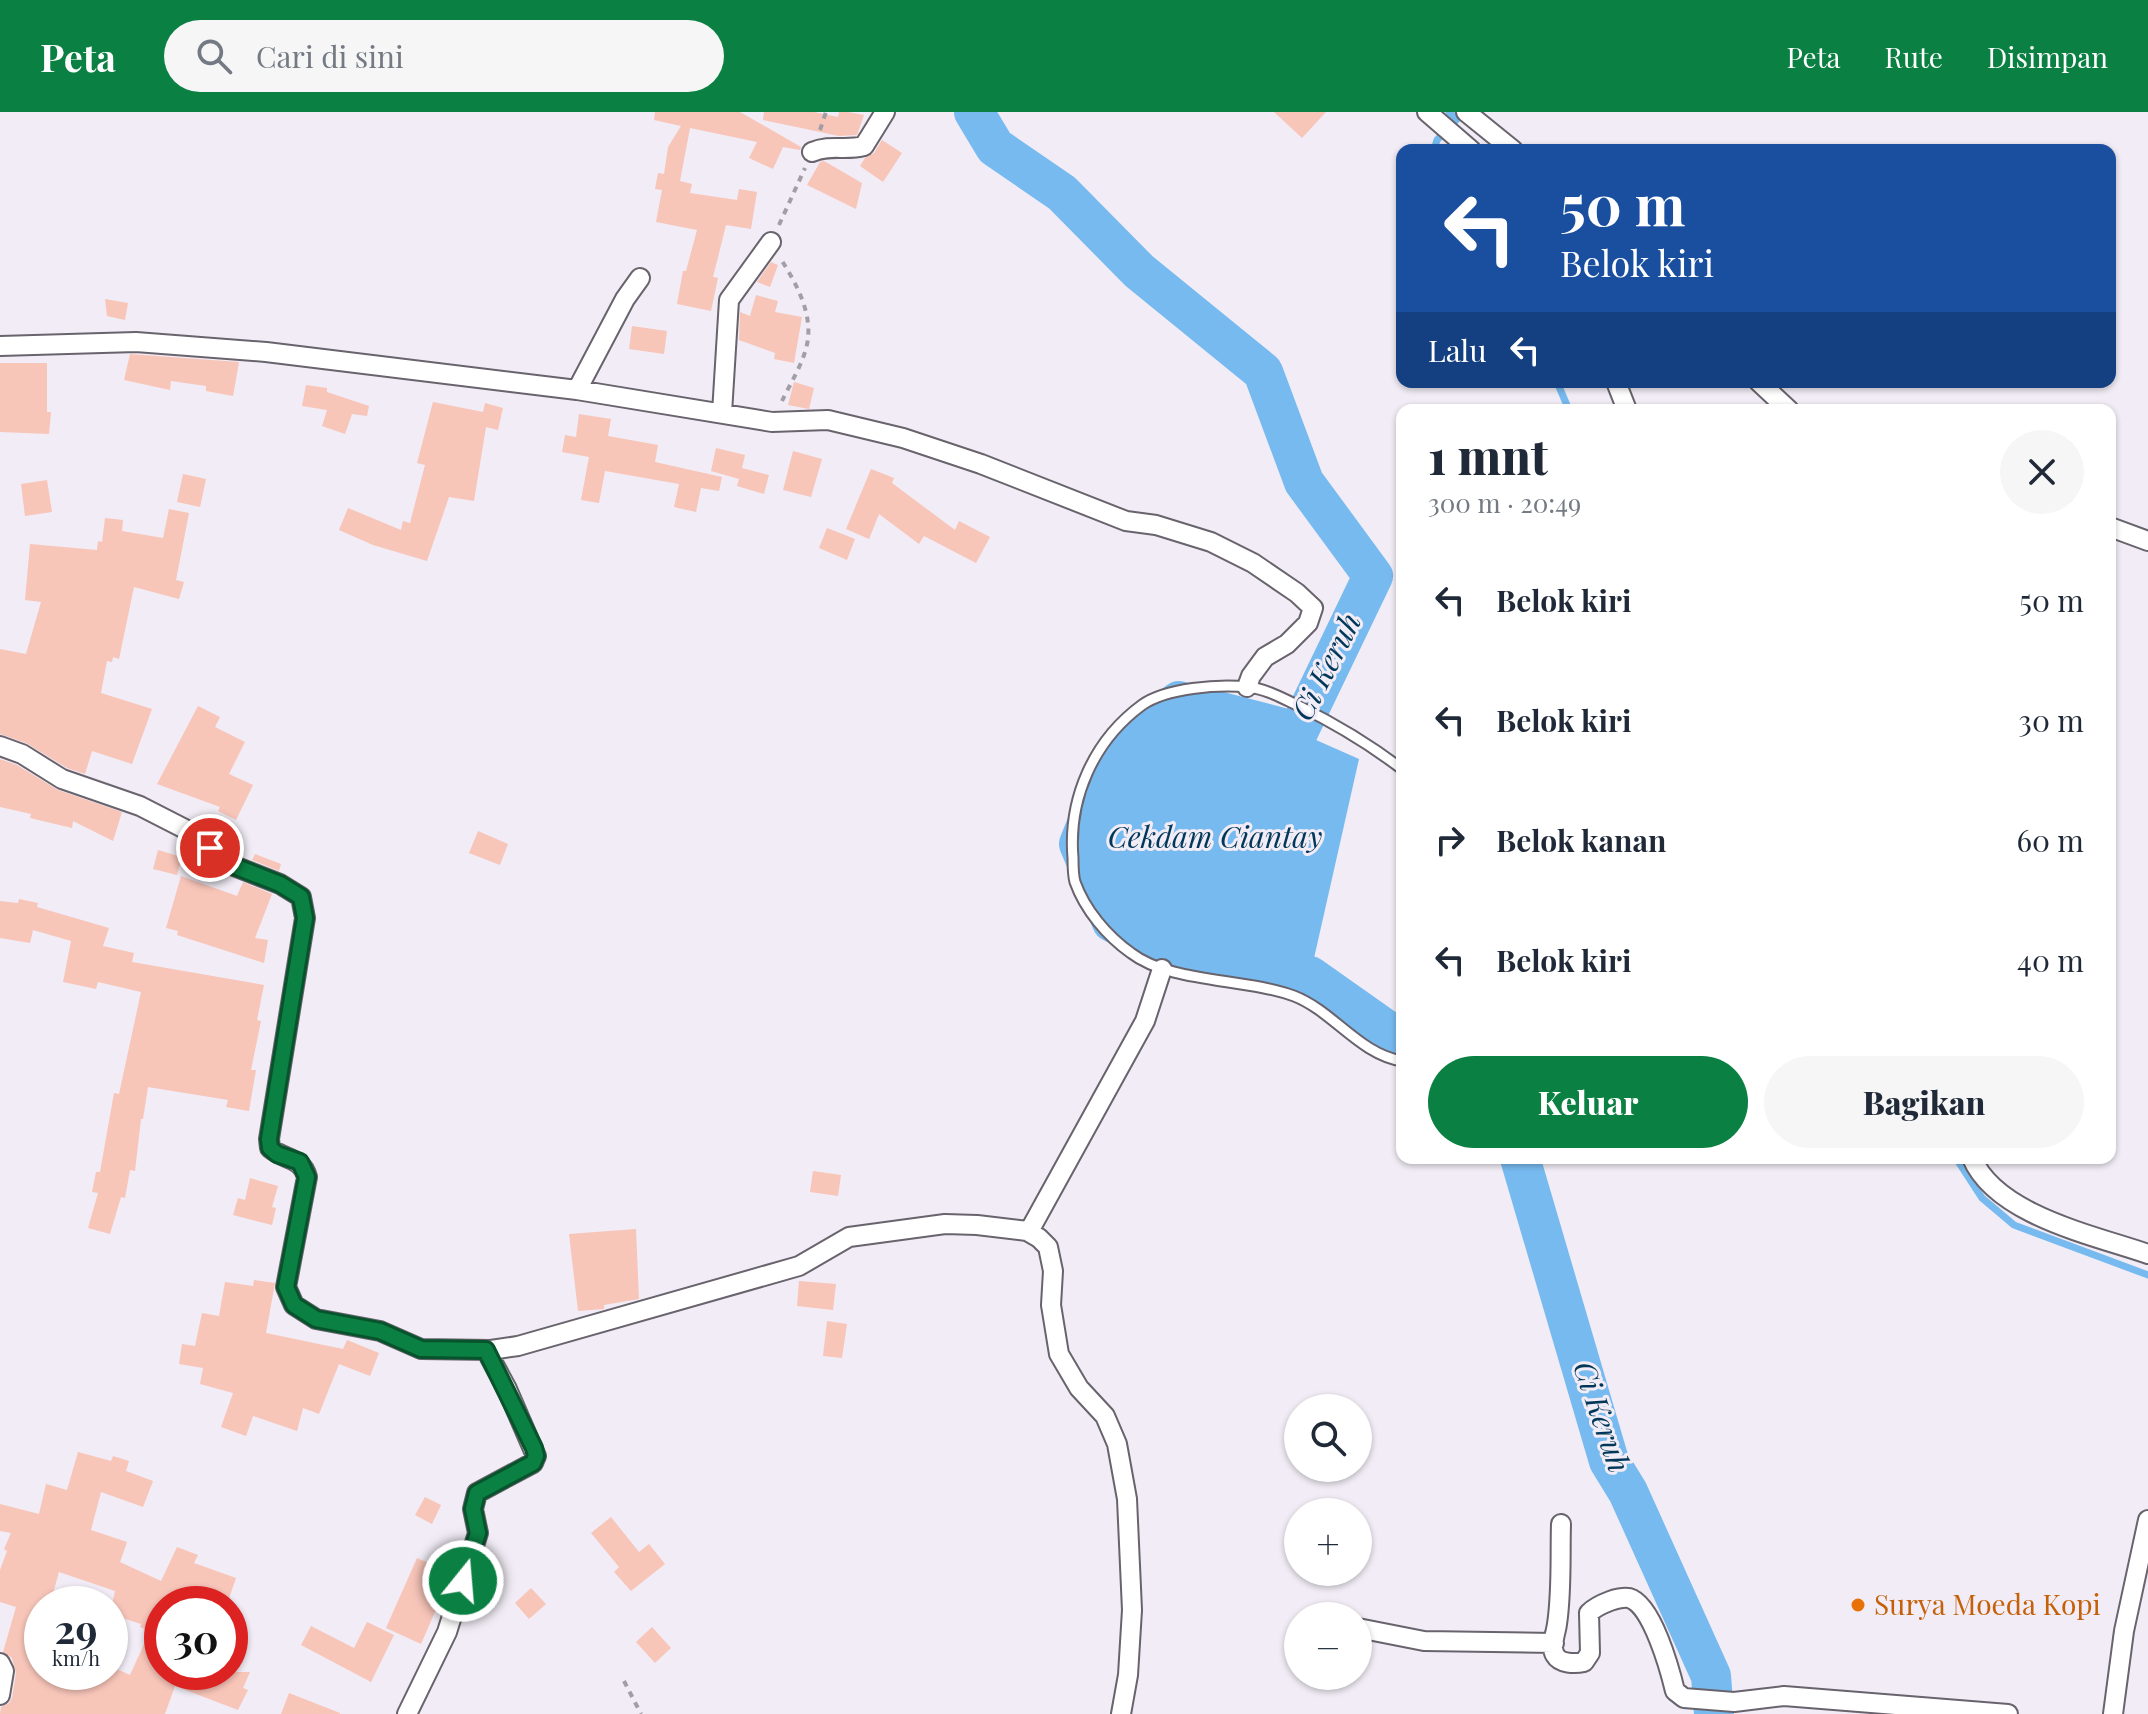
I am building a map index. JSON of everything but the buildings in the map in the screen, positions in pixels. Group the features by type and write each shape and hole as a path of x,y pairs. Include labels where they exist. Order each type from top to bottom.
{"street":[{"path":"812,152 825,146 852,149 864,146 885,112"},
{"path":"1466,112 1506,144"},
{"path":"1443,121 1465,144"},
{"path":"722,413 729,300 771,242"},
{"path":"577,390 625,299 640,278"},
{"path":"0,346 150,343 266,352 577,390 772,422 828,420 903,438 981,464 1126,521 1183,532 1234,552 1297,593 1313,608 1308,623 1287,644 1265,657 1247,687"},
{"path":"1765,388 1783,404"},
{"path":"2116,529 2148,541"},
{"path":"0,746 22,754 62,779 140,806 185,829 234,866 280,884 301,897 305,918 269,1139 270,1148 277,1154 300,1162 307,1177 286,1287 294,1305 316,1319 380,1331 421,1349 486,1350 518,1346 799,1266 849,1237 945,1224 1027,1231 1039,1238 1048,1247 1053,1271 1051,1305 1059,1354 1079,1388 1105,1416 1117,1444 1127,1499 1132,1610 1128,1675 1121,1714"},
{"path":"1027,1231 1138,1035 1162,969"},
{"path":"1975,1164 1978,1172 2014,1205 2148,1254"},
{"path":"409,1713 447,1632 478,1533 473,1509 477,1493 533,1463 536,1456 520,1416 486,1350"},
{"path":"2113,1714 2124,1631 2148,1520"},
{"path":"1561,1524 1560,1603 1554,1643 1554,1652 1560,1659 1576,1664 1584,1662 1590,1653 1589,1613 1595,1607 1613,1600 1630,1598 1643,1607 1654,1627 1675,1691 1684,1698 1734,1702 1784,1696 2008,1714"},
{"path":"1372,1631 1424,1641 1554,1643"},
{"path":"0,1663 4,1671 0,1695"}],"lane":[{"path":"1396,764 1362,738 1267,691 1247,687 1187,688 1144,703 1108,736 1082,781 1070,830 1074,881 1100,926 1132,954 1162,969 1249,984 1296,997 1337,1023 1373,1052 1396,1059"}],"path":[{"path":"772,422 800,364 808,338 798,286 771,242 812,152 826,112"},
{"path":"624,1681 641,1714"}],"water":[{"name":"Cekdam Ciantay","path":"1179,704 1298,732 1359,759 1310,976 1280,981 1176,955 1112,922 1079,844 1117,749"}],"waterway":[{"name":"Ci Keruh","path":"974,112 995,147 1062,193 1139,271 1263,372 1304,482 1373,576 1298,732 1179,701 1117,749 1079,844 1112,922 1176,955 1310,976 1396,1037"},
{"path":"1436,144 1457,119 1449,112"},
{"path":"1560,388 1566,404"},
{"name":"Ci Keruh","path":"1522,1164 1609,1461 1628,1492 1711,1676 1714,1714"},
{"path":"1960,1164 1982,1198 2014,1225 2148,1275"}],"place":[{"name":"Surya Moeda Kopi","path":"1858,1605"}],"route":[{"path":"210,848 234,866 280,884 301,897 305,918 269,1139 270,1148 277,1154 300,1162 307,1177 286,1287 294,1305 316,1319 380,1331 421,1349 486,1350 534,1448 536,1456 533,1463 477,1493 473,1509 478,1533 463,1581"}]}
